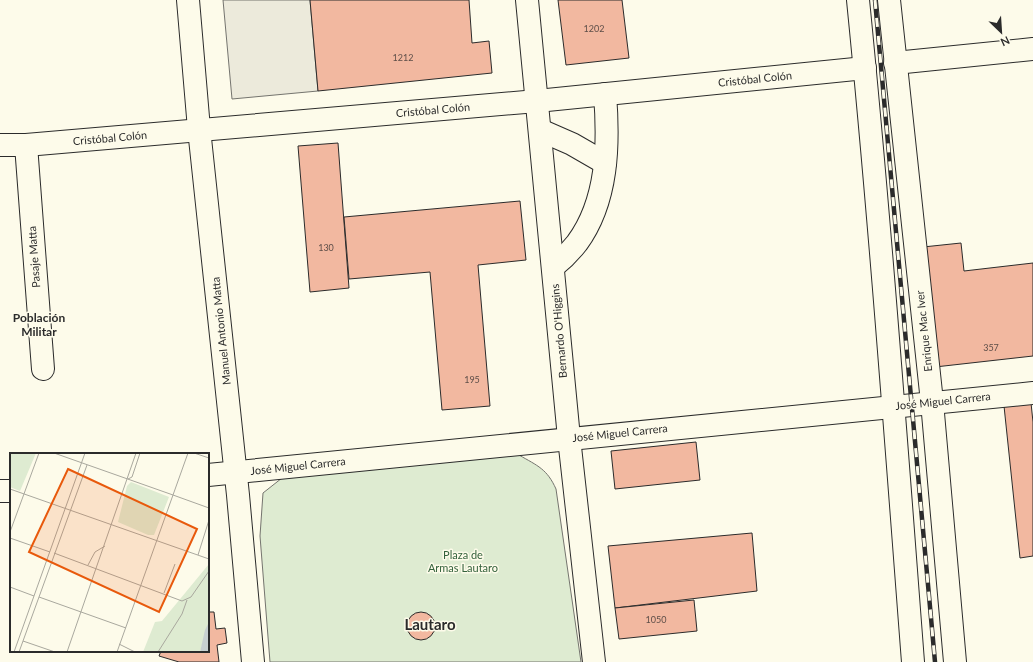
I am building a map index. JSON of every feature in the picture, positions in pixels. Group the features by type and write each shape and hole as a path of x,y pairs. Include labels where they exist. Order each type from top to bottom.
{"street":[{"name":"Manuel Antonio Matta","path":"188,0 253,662"},
{"name":"Bernardo O'Higgins","path":"527,0 569,438 594,662"},
{"path":"858,0 865,68 913,662"},
{"name":"Enrique Mac Iver","path":"890,0 895,63 932,402 955,662"},
{"path":"895,63 1033,49"},
{"name":"Cristóbal Colón","path":"0,145 26,145 537,101 865,68"},
{"path":"553,267 577,244 590,220 598,199 605,163 608,127 605,94"},
{"path":"540,130 572,144 605,163"},
{"name":"Pasaje Matta","path":"26,145 43,369"},
{"name":"José Miguel Carrera","path":"209,475 1033,392"},
{"path":"0,492 10,491"}],"green space":[{"name":"Plaza de Armas Lautaro","path":"519,455 537,465 545,472 553,482 556,489 581,662 270,662 260,536 263,493 282,478 305,472"}],"shaded area":[{"path":"223,0 310,0 318,91 232,99"}],"building":[{"path":"310,0 469,0 472,43 489,41 492,73 318,91"},
{"path":"558,0 622,0 629,58 566,65"},
{"path":"338,143 349,288 310,292 298,146"},
{"path":"520,201 526,260 478,265 490,406 442,410 430,272 349,279 344,217"},
{"path":"961,243 964,271 1033,263 1033,356 935,367 923,247"},
{"path":"1031,403 1033,422 1033,556 1020,558 1004,406"},
{"path":"696,442 700,480 615,489 611,451"},
{"path":"752,533 757,591 615,608 608,546"},
{"path":"694,600 697,631 619,639 615,608"},
{"path":"209,612 214,612 216,629 225,628 227,643 217,645 219,662 179,662 159,656 161,652 209,652"},
{"path":"421,612 431,616 435,626 431,636 421,640 411,636 407,626 411,616"}],"railway":[{"path":"875,0 935,662"}],"district":[{"name":"Población Militar","path":"39,325"},
{"name":"Lautaro","path":"430,625"}]}
